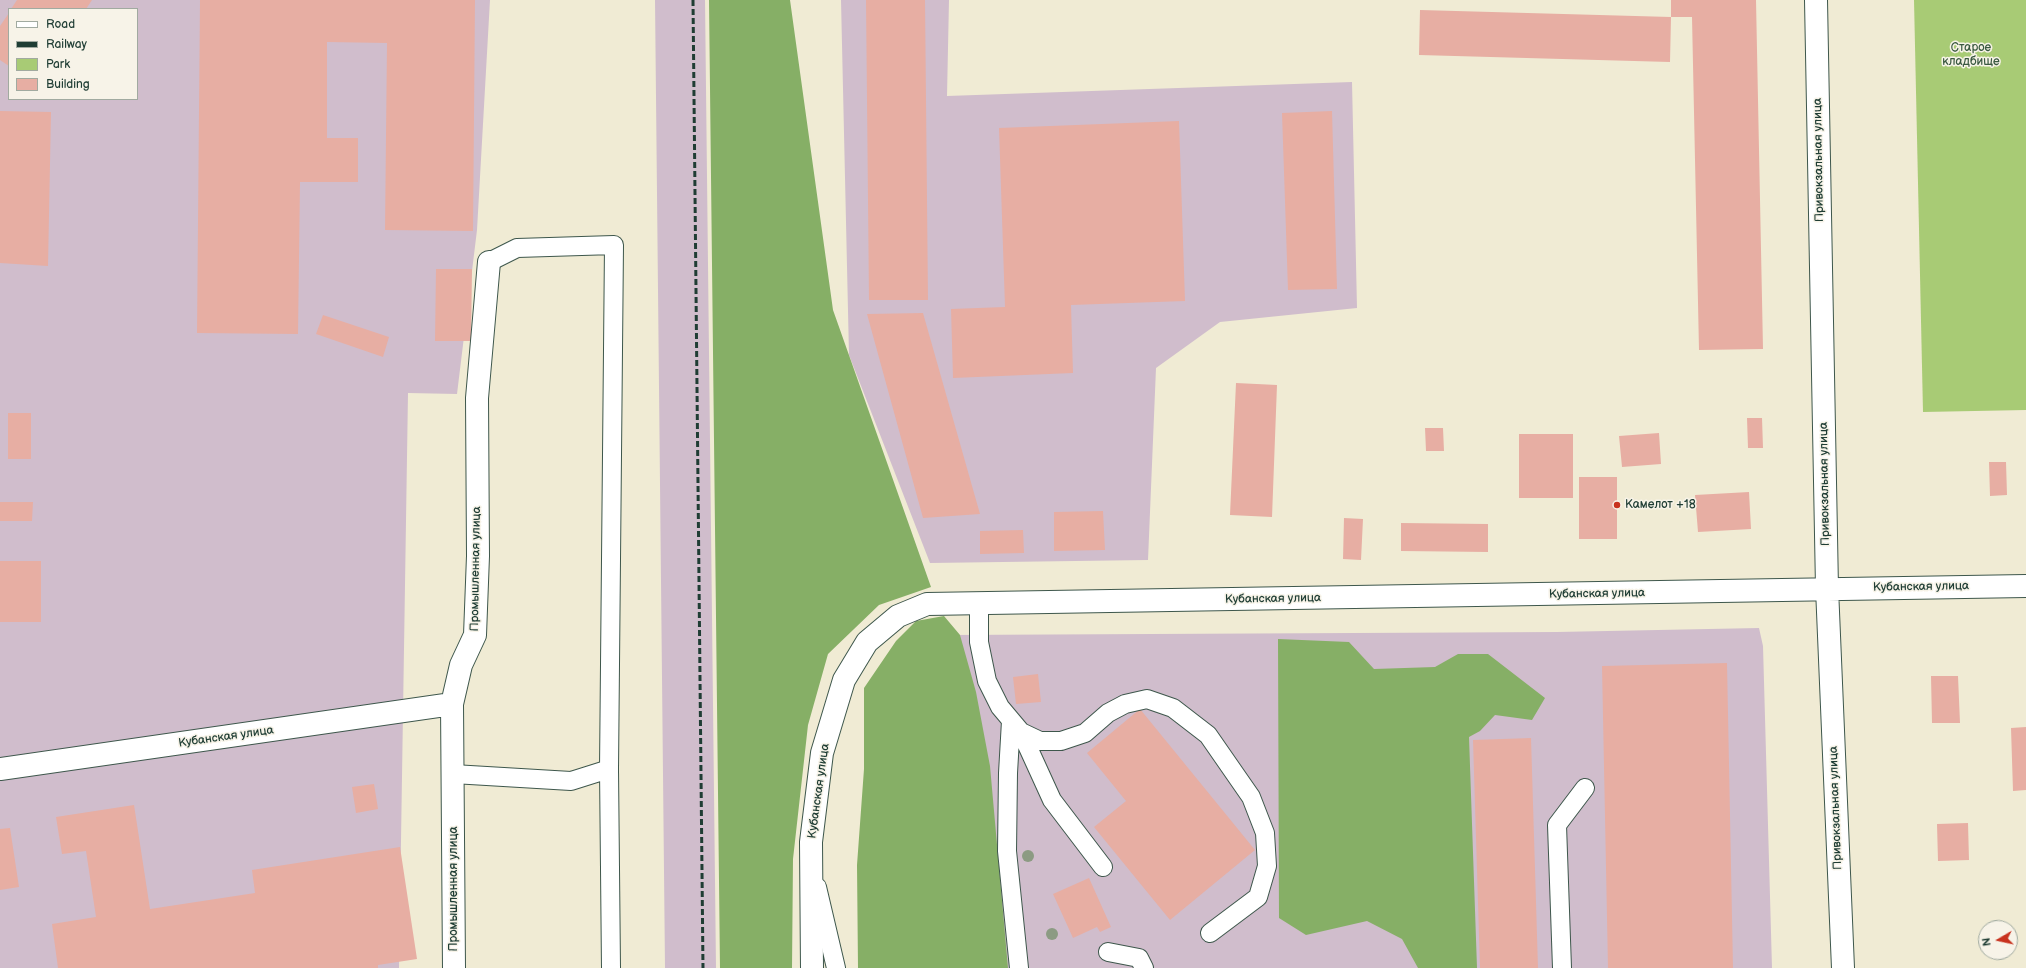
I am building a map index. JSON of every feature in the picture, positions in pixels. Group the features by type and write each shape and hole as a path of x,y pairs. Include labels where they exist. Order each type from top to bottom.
{"street":[{"name":"Привокзальная улица","path":"1816,0 1827,588 1843,968"},
{"name":"Промышленная улица","path":"454,968 452,704 461,665 475,635 478,556 477,398 490,262"},
{"name":"Кубанская улица","path":"812,968 811,842 822,753 844,680 867,642 898,616 927,604 1757,592 1827,588 2026,586"},
{"name":"Кубанская улица","path":"0,769 452,704"}],"lane":[{"path":"490,262 517,248 614,245 609,769 611,968"},
{"path":"979,603 979,642 987,681 1000,707 1016,726 1052,800 1103,867"},
{"path":"1016,726 1040,741 1061,742 1085,733 1108,713 1125,704 1147,699 1173,708 1208,735 1251,797 1265,833 1267,866 1258,897 1210,933"},
{"path":"1016,726 1008,773 1008,852 1019,968"},
{"path":"453,774 571,781 609,769"},
{"path":"1562,968 1557,825 1585,788"},
{"path":"811,866 836,968"},
{"path":"1108,952 1139,958 1144,968"}],"shaded area":[{"path":"0,0 490,0 477,230 457,394 408,393 399,968 0,968"},
{"path":"655,0 705,0 716,968 665,968"},
{"path":"841,0 949,0 947,96 1352,82 1357,308 1220,322 1156,368 1148,560 930,563 849,355"},
{"path":"1759,628 1763,646 1772,968 907,968 949,635 1557,632"}],"green space":[{"path":"709,0 790,0 833,310 931,587 879,605 828,654 808,725 793,859 792,968 720,968"},
{"name":"Старое кладбище","path":"1914,0 2026,0 2026,410 1923,412"},
{"path":"944,616 960,635 976,692 990,766 1008,968 858,968 857,865 864,769 864,688 896,641 916,621"},
{"path":"1278,639 1349,642 1374,669 1435,667 1458,654 1488,654 1545,698 1532,720 1495,715 1480,731 1469,737 1477,968 1418,968 1402,939 1367,921 1306,935 1279,918"}],"building":[{"path":"17,0 92,0 87,8 12,8"},
{"path":"200,0 475,0 473,231 385,230 387,43 327,42 327,138 358,138 358,182 300,182 298,334 197,333"},
{"path":"866,0 925,0 928,300 869,300"},
{"path":"1671,0 1756,0 1763,349 1699,350 1692,17 1671,17"},
{"path":"1420,10 1671,17 1670,62 1419,55"},
{"path":"8,14 8,65 0,60 0,26"},
{"path":"0,111 51,112 48,266 0,263"},
{"path":"1332,111 1337,289 1288,290 1282,113"},
{"path":"1179,121 1185,301 1071,305 1073,373 953,378 951,309 1005,307 999,128"},
{"path":"436,269 472,269 471,341 435,341"},
{"path":"923,313 980,514 923,518 867,314"},
{"path":"323,315 389,337 383,357 316,334"},
{"path":"1236,383 1277,385 1272,517 1230,515"},
{"path":"8,413 31,413 31,459 8,459"},
{"path":"1747,418 1762,418 1763,448 1748,448"},
{"path":"1425,428 1443,428 1444,451 1426,451"},
{"path":"1659,433 1661,464 1622,467 1619,436"},
{"path":"1519,434 1573,434 1573,498 1519,498"},
{"path":"1989,462 2006,462 2007,495 1990,496"},
{"path":"1579,477 1617,477 1617,539 1579,539"},
{"path":"1749,492 1751,529 1698,532 1695,495"},
{"path":"0,502 33,502 32,521 0,521"},
{"path":"1103,511 1105,550 1054,551 1054,512"},
{"path":"1344,518 1363,519 1361,560 1343,559"},
{"path":"1401,523 1488,524 1488,552 1401,551"},
{"path":"1023,530 1024,553 980,554 980,531"},
{"path":"0,561 41,561 41,622 0,622"},
{"path":"1727,663 1733,968 1608,968 1602,666"},
{"path":"1038,674 1041,702 1016,704 1013,677"},
{"path":"1931,676 1958,676 1960,723 1932,723"},
{"path":"1140,709 1255,850 1170,920 1094,827 1126,801 1087,753"},
{"path":"2026,727 2026,790 2013,791 2011,728"},
{"path":"1531,738 1538,968 1480,968 1473,740"},
{"path":"374,784 378,809 356,813 352,787"},
{"path":"134,805 150,909 255,893 252,870 400,847 417,959 378,965 378,968 58,968 52,924 96,917 86,851 62,854 56,817"},
{"path":"1968,823 1969,860 1938,861 1937,824"},
{"path":"10,828 19,887 0,890 0,829"},
{"path":"1089,878 1111,927 1100,932 1097,927 1073,938 1053,894"}],"railway":[{"path":"693,0 703,968"}],"place":[{"name":"Камелот +18","path":"1617,505"}]}
